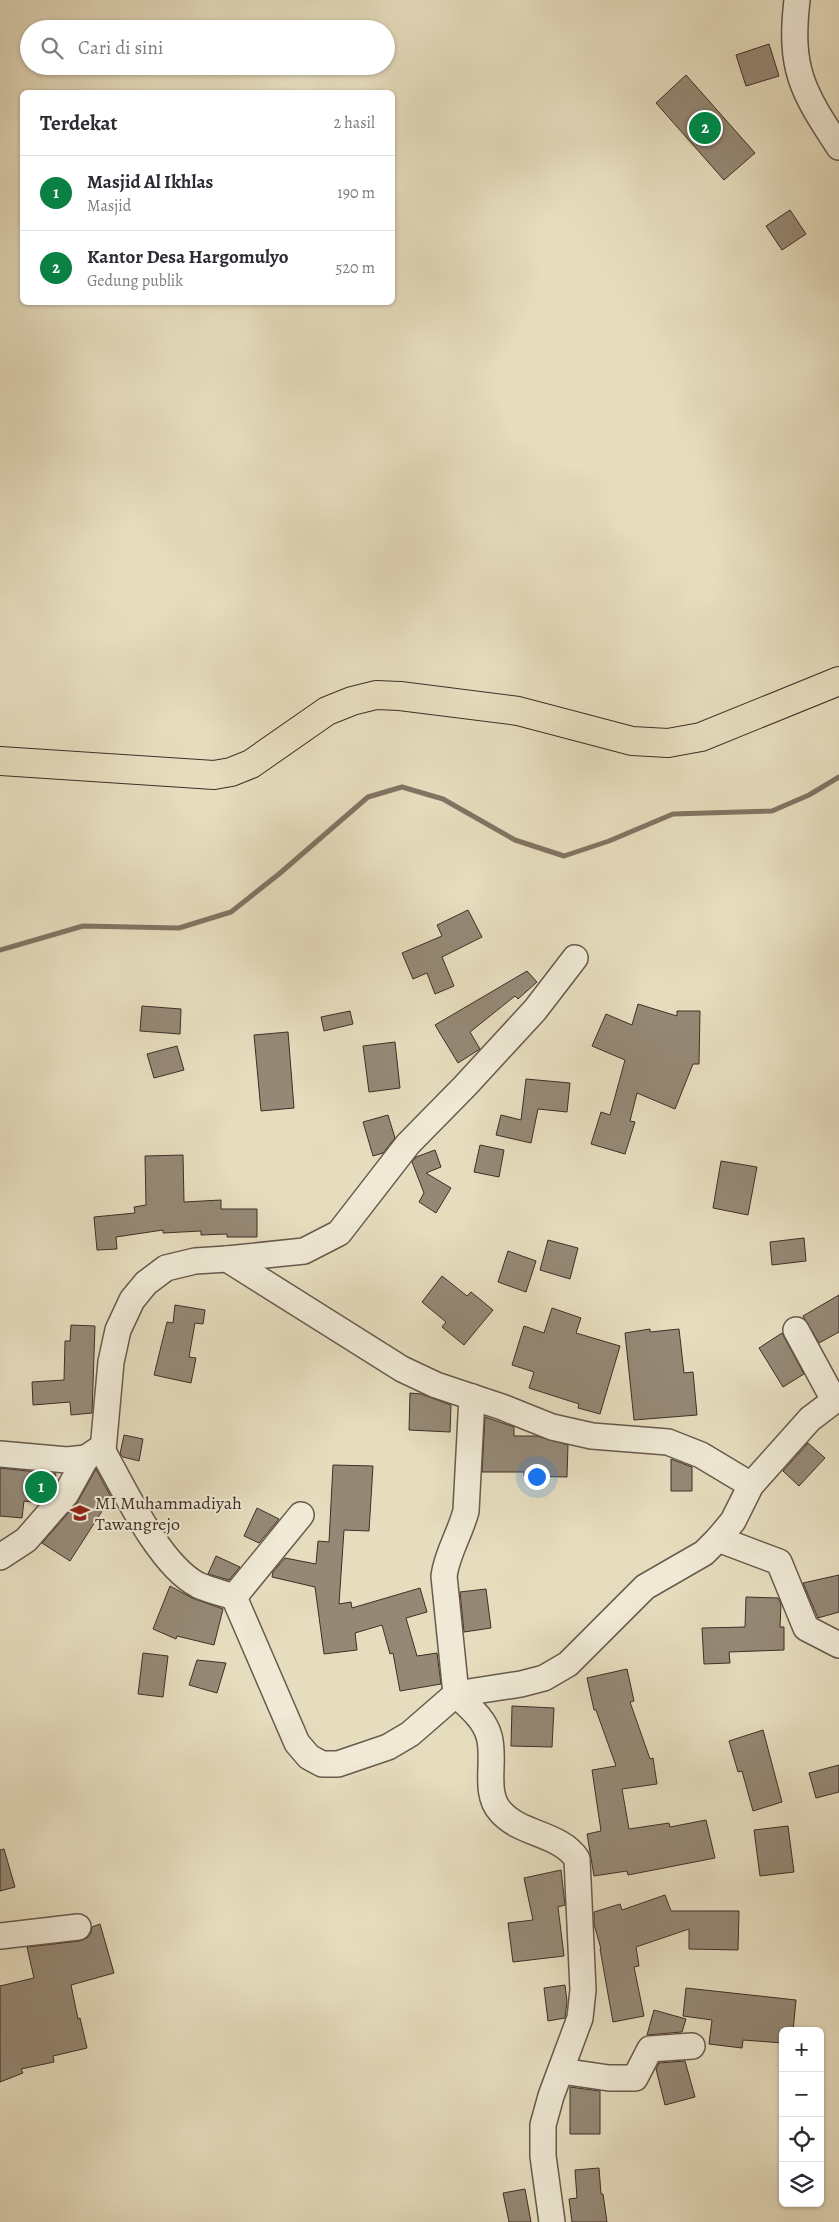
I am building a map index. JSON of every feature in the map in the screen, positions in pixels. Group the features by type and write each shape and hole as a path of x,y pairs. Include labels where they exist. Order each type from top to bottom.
{"main road":[{"path":"0,761 222,774 251,764 327,711 352,700 376,695 400,696 518,711 632,741 668,743 700,737 839,681"}],"street":[{"path":"798,0 794,43 800,80 813,108 839,147"},
{"path":"0,1454 67,1460 103,1450 110,1362 118,1330 132,1300 146,1283 166,1268 195,1261 304,1251 339,1233 408,1144 535,1010 574,958"},
{"path":"227,1259 402,1369 436,1385 502,1407 552,1427 592,1436 668,1442 701,1455 751,1485"},
{"path":"94,1453 159,1549 175,1569 197,1585 234,1597 296,1743 309,1757 322,1764 338,1764 388,1747 410,1734 456,1694 521,1684 544,1678 568,1664 645,1587 704,1553 718,1540 733,1521 751,1485 810,1419 836,1398 796,1330"},
{"path":"472,1397 466,1511 462,1526 446,1560 444,1576 456,1694 480,1717 489,1735 492,1795 498,1810 511,1822 562,1845 573,1852 577,1859 583,1990 580,2018 542,2125 543,2156 552,2222"},
{"path":"0,1557 26,1540 66,1494 94,1453"},
{"path":"234,1597 302,1515"},
{"path":"718,1540 779,1562 806,1628 839,1646"},
{"path":"0,1936 78,1927"},
{"path":"561,2072 609,2078 635,2078 650,2049 692,2046"}],"building":[{"path":"769,44 779,76 746,86 736,55"},
{"path":"686,75 755,153 724,180 656,103"},
{"path":"790,210 806,234 782,250 766,226"},
{"path":"468,910 482,937 442,957 454,986 435,994 427,973 413,979 402,953 442,936 437,925"},
{"path":"527,971 537,982 518,999 515,996 470,1032 480,1049 458,1063 435,1025"},
{"path":"638,1004 677,1016 677,1011 700,1011 699,1064 693,1064 675,1109 637,1093 630,1121 635,1122 625,1154 591,1144 601,1112 610,1115 625,1060 592,1046 606,1014 632,1025"},
{"path":"142,1006 181,1009 180,1034 140,1031"},
{"path":"350,1011 353,1024 324,1031 321,1017"},
{"path":"288,1032 294,1108 261,1111 254,1035"},
{"path":"395,1042 400,1088 369,1092 363,1046"},
{"path":"177,1046 184,1070 154,1078 147,1054"},
{"path":"526,1079 570,1083 567,1112 538,1109 531,1143 496,1135 501,1115 521,1120"},
{"path":"388,1115 395,1138 383,1153 373,1156 363,1122"},
{"path":"480,1145 504,1150 499,1177 474,1172"},
{"path":"435,1150 441,1167 426,1173 451,1188 436,1213 419,1202 424,1193 412,1162 416,1157"},
{"path":"183,1155 184,1202 221,1200 221,1209 257,1209 257,1237 227,1237 227,1234 201,1235 201,1231 163,1233 163,1230 116,1237 117,1249 97,1250 94,1217 135,1213 134,1207 146,1205 145,1156"},
{"path":"721,1161 757,1167 748,1215 713,1208"},
{"path":"804,1238 806,1261 772,1265 770,1242"},
{"path":"548,1240 578,1248 570,1279 540,1270"},
{"path":"508,1251 536,1261 526,1292 498,1282"},
{"path":"442,1276 467,1296 471,1292 493,1310 464,1345 442,1327 446,1322 422,1302"},
{"path":"839,1295 839,1332 819,1343 803,1316"},
{"path":"175,1305 205,1310 203,1324 195,1323 189,1357 196,1358 191,1383 154,1375 167,1322 173,1323"},
{"path":"552,1308 581,1318 576,1333 620,1346 600,1414 578,1408 579,1404 529,1388 534,1372 512,1365 524,1326 544,1333"},
{"path":"71,1325 95,1326 92,1413 71,1415 70,1402 33,1405 32,1382 64,1380 65,1341 70,1341"},
{"path":"650,1329 650,1332 679,1329 684,1373 693,1372 697,1415 634,1420 625,1333"},
{"path":"782,1333 804,1374 783,1387 759,1348"},
{"path":"410,1393 421,1394 451,1405 450,1432 409,1430"},
{"path":"485,1417 514,1427 514,1436 537,1436 568,1445 567,1477 524,1476 524,1472 482,1472"},
{"path":"124,1435 143,1439 139,1461 123,1457 120,1454"},
{"path":"808,1443 825,1458 799,1486 783,1471"},
{"path":"671,1459 692,1467 692,1491 671,1491"},
{"path":"333,1465 373,1466 369,1531 344,1530 339,1604 351,1602 352,1608 420,1588 427,1612 406,1618 417,1656 437,1653 441,1684 400,1691 393,1653 390,1654 382,1625 355,1633 357,1650 324,1654 315,1587 272,1577 273,1572 285,1558 316,1564 318,1541 329,1542"},
{"path":"0,1468 56,1474 54,1486 39,1503 24,1501 22,1518 0,1516"},
{"name":"MI Muhammadiyah Tawangrejo","path":"96,1469 111,1497 70,1561 42,1543 77,1503"},
{"path":"257,1508 279,1519 259,1543 244,1536"},
{"path":"216,1556 240,1567 229,1580 208,1574"},
{"path":"839,1575 839,1612 818,1618 803,1583"},
{"path":"170,1586 192,1598 223,1609 214,1645 177,1636 176,1639 153,1629"},
{"path":"486,1589 491,1628 464,1632 460,1592"},
{"path":"746,1597 778,1598 781,1604 780,1627 784,1627 784,1650 729,1652 730,1663 704,1664 702,1628 745,1627"},
{"path":"143,1653 168,1656 163,1697 138,1694"},
{"path":"197,1660 226,1663 217,1693 189,1685"},
{"path":"627,1669 634,1701 630,1702 650,1759 653,1758 657,1784 622,1789 629,1829 669,1823 670,1827 706,1820 715,1858 628,1875 627,1871 594,1876 587,1834 601,1831 592,1770 616,1766 596,1710 594,1710 587,1678"},
{"path":"512,1706 554,1708 552,1747 511,1746"},
{"path":"763,1730 782,1802 753,1811 742,1771 738,1772 729,1741"},
{"path":"839,1765 839,1792 816,1798 809,1773"},
{"path":"788,1826 794,1872 760,1876 754,1830"},
{"path":"4,1849 15,1887 0,1891 0,1850"},
{"path":"561,1870 565,1905 558,1907 564,1956 513,1962 508,1923 533,1920 524,1878"},
{"path":"665,1895 671,1911 739,1911 738,1950 689,1949 689,1929 636,1947 639,1966 634,1967 644,2016 613,2022 601,1949 594,1924 594,1912 620,1904 622,1910"},
{"path":"100,1924 114,1973 71,1985 78,2019 80,2018 87,2048 53,2056 54,2062 21,2069 23,2073 0,2082 0,1986 34,1978 27,1947 80,1941 87,1938 91,1933 92,1927"},
{"path":"565,1985 567,2001 565,2018 548,2021 544,1988"},
{"path":"686,1988 796,2000 793,2027 779,2027 779,2043 743,2040 742,2048 709,2044 712,2020 683,2016"},
{"path":"654,2010 686,2019 682,2032 647,2035"},
{"path":"685,2061 695,2097 665,2105 656,2069 659,2063"},
{"path":"570,2087 600,2091 600,2134 570,2134"},
{"path":"599,2168 601,2194 603,2194 607,2222 572,2222 569,2199 577,2198 575,2170"},
{"path":"525,2189 531,2222 509,2222 503,2193"}],"waterway":[{"path":"0,950 83,926 179,928 231,912 279,874 368,797 402,787 443,799 515,840 564,856 609,841 673,814 772,811 809,795 839,777"}],"place":[{"name":"Kantor Desa Hargomulyo","path":"705,128"},
{"name":"Masjid Al Ikhlas","path":"41,1487"},
{"name":"MI Muhammadiyah Tawangrejo","path":"80,1513"}]}
